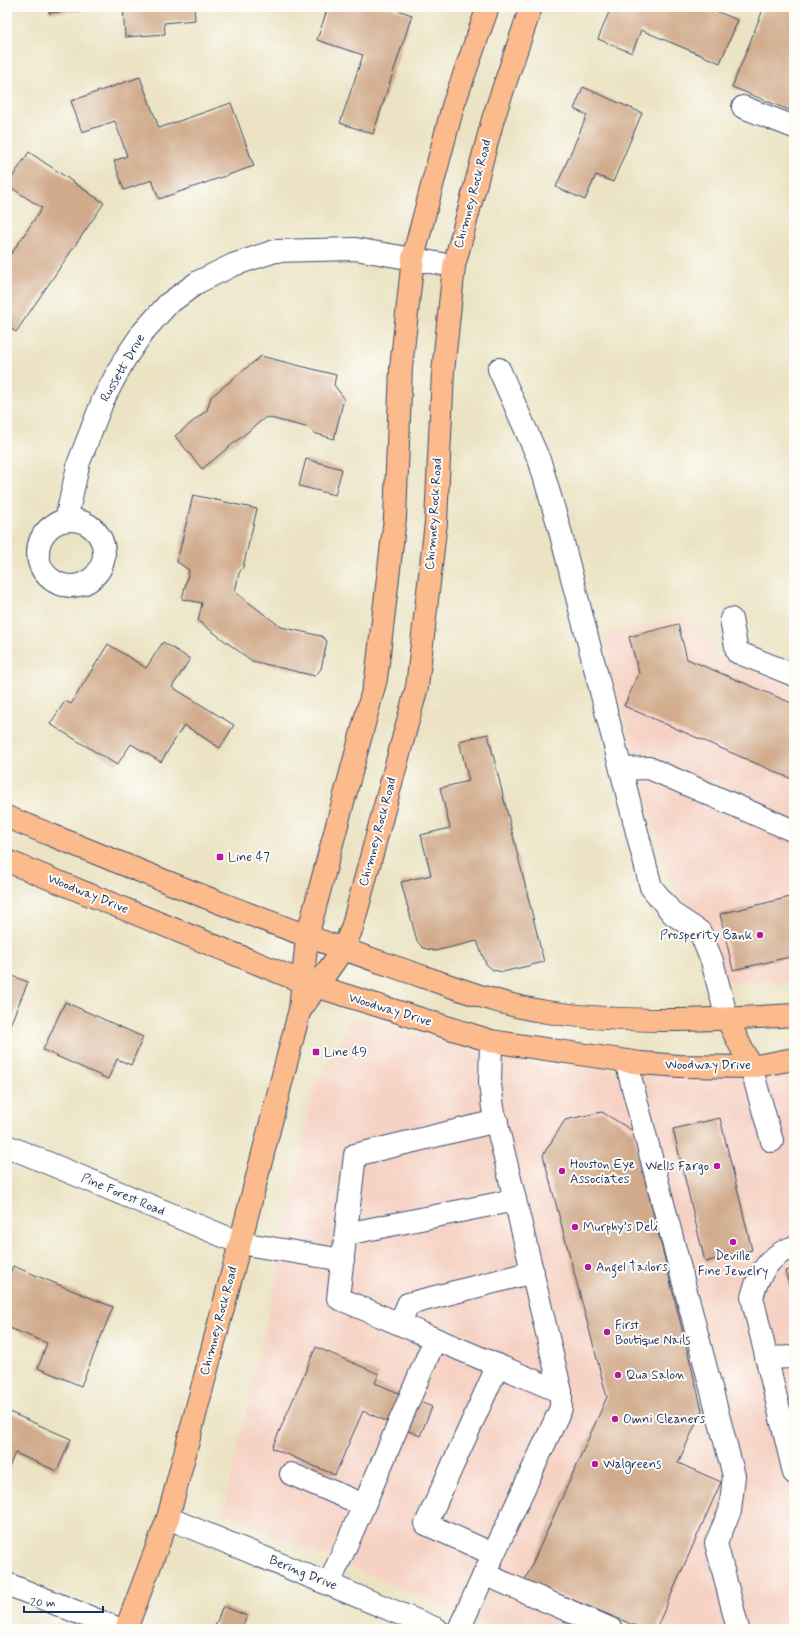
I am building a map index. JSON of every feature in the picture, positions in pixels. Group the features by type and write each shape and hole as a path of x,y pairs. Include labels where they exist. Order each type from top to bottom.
{"main road":[{"name":"Chimney Rock Road","path":"310,984 307,937 376,679 395,518 401,368 414,258 453,106 488,7"},
{"name":"Chimney Rock Road","path":"126,1629 168,1518 300,1009 310,984 343,949 352,928 417,688 436,522 443,372 454,266 493,119 531,7"},
{"path":"7,817 307,937 495,1000 546,1012 603,1018 665,1021 794,1015"},
{"name":"Woodway Drive","path":"7,861 310,984 491,1041 626,1061 679,1066 751,1067 794,1059"},
{"path":"727,1019 751,1067"}],"street":[{"path":"744,107 794,127"},
{"name":"Russett Drive","path":"66,520 79,462 103,400 124,360 140,337 168,304 198,282 233,265 275,251 355,249 454,266"},
{"path":"499,369 540,462 559,527 651,887 673,914 700,932 712,961 727,1019"},
{"path":"730,619 737,652 794,675"},
{"path":"621,769 650,768 794,831"},
{"path":"459,1629 561,1408 561,1392 493,1108 490,1084 491,1041"},
{"path":"626,1061 734,1476 730,1511 716,1543 738,1629"},
{"path":"751,1067 772,1141"},
{"path":"496,1121 355,1156 338,1298 561,1392"},
{"name":"Pine Forest Road","path":"7,1146 240,1243 343,1260"},
{"path":"346,1234 515,1200"},
{"path":"794,1248 779,1254 766,1267 755,1285 752,1297 794,1473"},
{"path":"400,1324 408,1304 532,1272"},
{"path":"329,1584 434,1339"},
{"path":"766,1358 794,1357"},
{"path":"493,1554 426,1524 498,1366"},
{"path":"292,1474 364,1505"},
{"name":"Bering Drive","path":"168,1518 438,1629"},
{"path":"484,1574 611,1629"},
{"path":"7,1584 119,1629"}],"shaded area":[{"path":"692,615 715,655 794,686 794,982 726,982 709,923 673,889 601,636"},
{"path":"353,1017 507,1060 643,1074 775,1074 794,1070 794,1629 497,1629 223,1513 273,1295 315,1084"}],"building":[{"path":"49,7 112,7 112,8 49,13"},
{"path":"123,7 194,7 195,20 164,23 165,34 125,37"},
{"path":"328,7 389,7 412,15 373,134 340,123 363,55 317,40"},
{"path":"611,7 705,7 738,20 720,63 641,30 632,53 598,39"},
{"path":"764,7 794,7 794,112 732,87"},
{"path":"140,77 159,128 231,103 254,166 159,199 152,180 124,190 114,161 127,156 115,121 82,132 71,101"},
{"path":"583,87 642,113 613,182 596,175 585,200 556,187 587,115 574,109"},
{"path":"29,152 104,203 16,332 7,326 7,260 42,208 7,185"},
{"path":"261,356 336,375 334,385 344,398 334,439 314,433 310,428 266,417 202,469 175,436 207,410 211,397"},
{"path":"306,459 342,469 335,495 299,486"},
{"path":"193,495 257,509 243,567 239,573 235,592 281,627 321,636 327,641 321,669 315,676 252,661 198,621 202,603 182,599 189,570 177,562"},
{"path":"678,624 687,659 794,704 794,780 624,706 639,673 629,637"},
{"path":"163,642 190,659 172,687 234,725 220,748 184,725 161,762 131,744 117,765 50,724 65,701 71,704 108,644 146,668"},
{"path":"488,734 544,962 503,972 493,970 486,964 477,941 435,951 423,948 417,941 401,882 431,875 421,835 450,828 440,788 469,781 459,741"},
{"name":"Prosperity Bank","path":"790,897 794,914 794,956 733,970 720,914"},
{"path":"7,974 28,982 7,1032"},
{"path":"65,1002 143,1037 131,1065 117,1059 108,1079 43,1050"},
{"path":"602,1112 633,1131 702,1410 678,1463 721,1482 656,1629 643,1629 525,1580 607,1397 543,1155 565,1120"},
{"path":"720,1118 752,1250 705,1262 673,1129"},
{"path":"13,1266 113,1307 81,1386 38,1368 47,1343 7,1327 7,1281"},
{"path":"794,1269 794,1300 785,1271"},
{"path":"316,1347 379,1374 375,1383 432,1407 420,1436 363,1411 335,1475 272,1448"},
{"path":"7,1411 71,1439 57,1471 15,1453 7,1472"},
{"path":"223,1606 247,1616 243,1626 248,1628 214,1629"}],"place":[{"name":"Line 47","path":"220,857"},
{"name":"Prosperity Bank","path":"760,935"},
{"name":"Line 49","path":"316,1052"},
{"name":"Wells Fargo","path":"717,1166"},
{"name":"Houston Eye Associates","path":"562,1171"},
{"name":"Murphy’s Deli","path":"575,1227"},
{"name":"Deville Fine Jewelry","path":"733,1242"},
{"name":"Angel Tailors","path":"588,1267"},
{"name":"First Boutique Nails","path":"607,1332"},
{"name":"Qua Salon","path":"618,1375"},
{"name":"Omni Cleaners","path":"615,1419"},
{"name":"Walgreens","path":"595,1464"}]}
